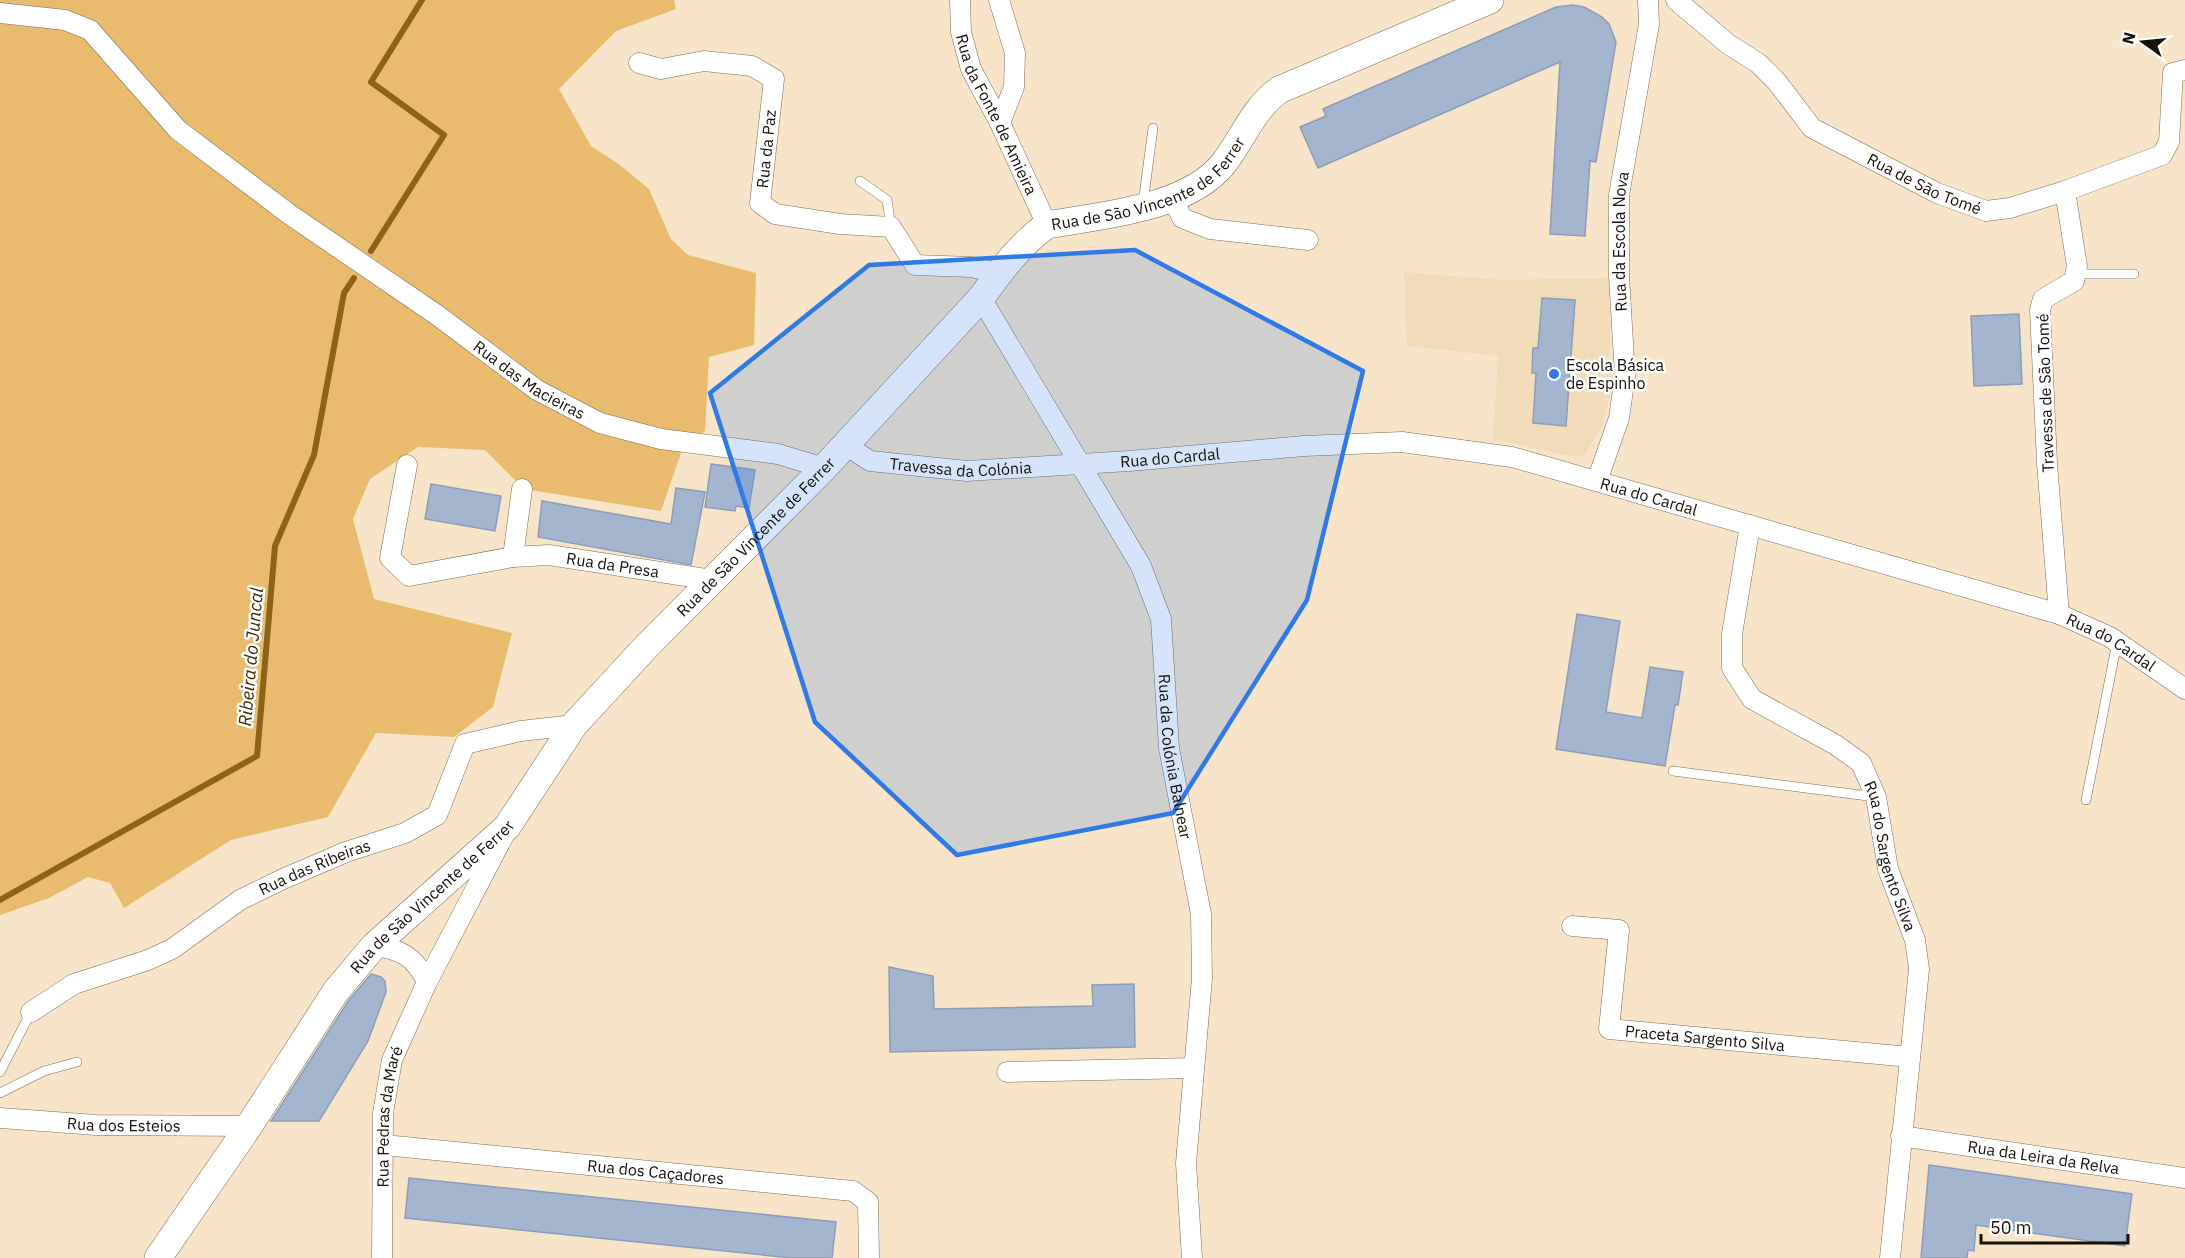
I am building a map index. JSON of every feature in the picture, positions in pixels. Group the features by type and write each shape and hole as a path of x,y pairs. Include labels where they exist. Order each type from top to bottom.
{"street":[{"name":"Rua da Fonte de Amieira","path":"960,0 961,32 970,69 1000,123 1047,225"},
{"path":"999,0 1015,53 1014,87 1000,123"},
{"name":"Rua de São Vincente de Ferrer","path":"158,1258 249,1125 336,991 374,946 507,827 574,725 711,580 824,468 981,298 999,273 1035,234 1047,225 1173,198 1209,179 1225,162 1265,100 1279,90 1490,0"},
{"name":"Rua da Escola Nova","path":"1597,481 1619,418 1625,376 1619,276 1619,195 1649,24 1648,0"},
{"name":"Rua de São Tomé","path":"1676,0 1728,44 1758,63 1777,82 1812,128 1937,193 1986,211 2010,208 2065,191 2162,155 2169,142 2173,73 2185,70"},
{"name":"Rua das Macieiras","path":"0,13 65,20 90,30 178,130 274,201 437,315 537,390 600,423 661,439 778,454 824,468"},
{"name":"Rua da Paz","path":"639,63 661,69 704,61 752,66 764,72 774,79 760,203 775,214 840,224 891,227"},
{"path":"2065,191 2077,266 2075,274"},
{"path":"1173,198 1182,218 1210,229 1308,240"},
{"path":"891,227 915,265 971,267 999,273"},
{"name":"Travessa de São Tomé","path":"2059,614 2047,463 2040,310 2043,299 2074,281 2075,274"},
{"name":"Rua da Colónia Balnear","path":"981,298 1081,463 1140,566 1161,619 1169,748 1201,914 1202,978 1186,1163 1192,1258"},
{"name":"Rua do Cardal","path":"1081,463 1129,462 1304,446 1402,442 1512,458 2059,614 2117,642 2185,690"},
{"name":"Travessa da Colónia","path":"844,444 870,462 967,471 1081,463"},
{"name":"Rua da Presa","path":"407,465 390,558 409,576 513,558 549,555 711,580"},
{"path":"513,558 522,489"},
{"name":"Rua do Sargento Silva","path":"1750,525 1732,634 1731,668 1752,699 1836,744 1861,763 1876,797 1888,869 1915,940 1919,969 1890,1258"},
{"name":"Rua das Ribeiras","path":"31,1012 74,984 147,960 172,949 240,900 283,879 346,852 405,833 437,815 465,744 521,731 574,725"},
{"name":"Rua Pedras da Maré","path":"382,1258 383,1113 392,1060 427,981 484,876 507,827"},
{"name":"Praceta Sargento Silva","path":"1572,926 1619,930 1609,1029 1910,1057"},
{"path":"374,946 394,948 410,956 427,981"},
{"path":"1007,1072 1194,1068"},
{"name":"Rua dos Esteios","path":"0,1118 96,1125 249,1125"},
{"name":"Rua da Leira da Relva","path":"1901,1136 2185,1178"},
{"name":"Rua dos Caçadores","path":"384,1145 853,1191 868,1202 869,1258"}],"lane":[{"path":"1143,206 1153,128"},
{"path":"860,181 887,200 891,227"},
{"path":"2075,274 2134,274"},
{"path":"2086,800 2117,642"},
{"path":"1673,771 1876,797"},
{"path":"0,1072 31,1012"},
{"path":"0,1093 44,1071 77,1062"}],"highlighted area":[{"path":"1135,250 1363,371 1307,600 1173,813 957,855 815,722 710,393 869,265"}],"shaded area":[{"path":"0,0 674,0 676,9 616,31 559,89 591,146 620,165 649,189 671,239 688,255 756,273 754,345 709,357 705,431 682,450 661,511 524,489 485,450 418,447 370,479 353,519 374,599 512,633 493,707 454,737 376,733 328,817 231,840 124,908 110,883 88,877 49,898 0,915"},
{"name":"Escola Básica de Espinho","path":"1404,272 1502,280 1609,278 1611,391 1603,424 1585,454 1578,457 1565,455 1493,439 1498,356 1407,346"}],"building":[{"path":"1573,5 1584,7 1602,17 1609,24 1616,42 1596,162 1590,161 1585,236 1550,234 1560,62 1318,168 1300,127 1326,116 1323,109 1556,7"},
{"path":"1542,298 1575,300 1566,426 1533,423 1536,373 1532,373 1533,348 1538,348"},
{"path":"2019,314 2022,384 1974,386 1971,316"},
{"path":"711,464 755,470 749,508 736,506 735,511 705,507"},
{"path":"431,484 501,496 495,531 425,519"},
{"path":"676,488 705,492 691,565 538,537 542,501 671,524"},
{"path":"1577,614 1620,621 1606,712 1642,718 1650,667 1683,672 1665,766 1556,749"},
{"path":"889,967 933,976 934,1009 1093,1006 1092,985 1134,984 1135,1047 890,1052"},
{"path":"371,974 385,981 386,992 368,1041 319,1121 271,1121 349,1000"},
{"path":"1929,1165 2132,1194 2125,1246 1976,1225 1974,1251 1968,1250 1967,1258 1921,1258"},
{"path":"409,1178 836,1222 832,1258 792,1258 405,1218"}],"waterway":[{"name":"Ribeira do Juncal","path":"371,251 444,135 371,82 422,0"},
{"name":"Ribeira do Juncal","path":"0,900 257,756 275,546 314,455 344,293 354,278"}],"place":[{"name":"Escola Básica de Espinho","path":"1554,374"}]}
